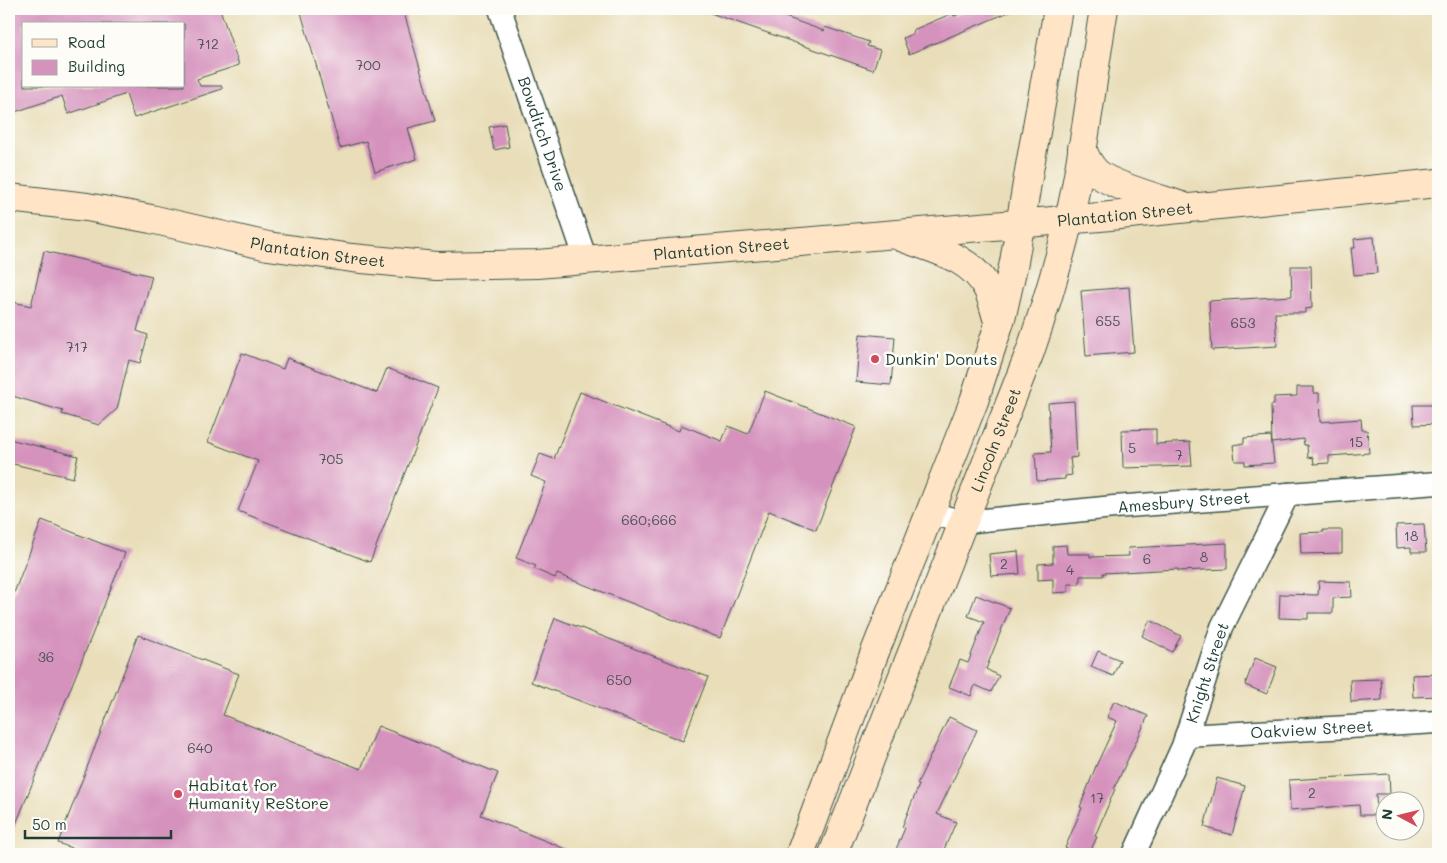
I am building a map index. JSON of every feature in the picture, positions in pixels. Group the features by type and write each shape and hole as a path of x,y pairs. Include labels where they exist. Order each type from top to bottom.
{"main road":[{"path":"800,854 873,657 974,402 999,324 1014,265 1058,9"},
{"name":"Lincoln Street","path":"833,854 1030,352 1055,273 1069,219 1104,9"},
{"path":"1082,148 1086,159 1096,172 1113,182 1190,209"},
{"name":"Plantation Street","path":"9,198 87,207 152,219 268,246 352,258 436,266 504,265 586,260 1021,224 1190,209 1438,182"},
{"path":"893,234 963,262 977,274 988,290 999,324"},
{"path":"830,774 861,785"}],"street":[{"name":"Bowditch Drive","path":"500,9 586,260"},
{"name":"Amesbury Street","path":"930,513 964,522 1114,507 1438,483"},
{"name":"Knight Street","path":"1134,854 1186,736 1222,627 1288,494"},
{"name":"Oakview Street","path":"1186,736 1438,722"}],"building":[{"path":"9,9 220,9 239,65 197,79 200,86 222,86 222,89 134,118 126,94 68,114 62,96 9,114"},
{"path":"300,9 403,9 435,121 408,128 417,159 375,172 366,141 340,148"},
{"path":"705,9 763,9 824,31 825,27 869,42 867,46 880,50 873,70 705,11"},
{"path":"972,9 1016,9 909,54 903,38 914,33 913,30 953,13 954,16"},
{"path":"505,124 509,147 494,150 489,127"},
{"path":"1374,237 1377,273 1354,275 1351,248 1355,248 1354,239"},
{"path":"44,251 152,276 137,331 148,335 140,363 129,360 117,409 99,425 62,414 63,411 9,395 9,301 31,306"},
{"path":"1291,266 1311,266 1312,308 1305,309 1305,313 1275,313 1277,346 1212,350 1209,301 1292,296"},
{"path":"1129,287 1134,352 1086,356 1081,291"},
{"name":"Dunkin' Donuts","path":"860,334 895,337 891,385 856,382"},
{"path":"242,353 283,369 287,358 377,393 387,368 438,388 370,562 238,511 258,461 208,442"},
{"path":"1297,387 1314,387 1314,393 1319,393 1320,422 1361,419 1362,430 1367,430 1369,453 1329,456 1329,463 1314,464 1313,457 1308,458 1307,445 1304,445 1303,439 1272,443 1271,405 1274,405 1274,397 1297,396"},
{"path":"765,391 856,427 816,530 769,511 720,638 557,574 555,578 534,569 536,566 516,558 546,482 531,476 540,454 554,459 580,392 679,431 681,425 722,441 728,426 748,434"},
{"path":"1074,401 1077,457 1070,458 1072,475 1065,476 1065,479 1037,481 1035,453 1051,452 1048,403"},
{"path":"1413,405 1438,405 1438,424 1414,425"},
{"path":"1156,429 1156,444 1190,442 1192,466 1123,468 1122,430"},
{"path":"1271,436 1274,463 1245,465 1245,461 1235,461 1233,445 1244,443 1244,438"},
{"path":"9,439 78,456 73,478 9,463"},
{"path":"42,520 125,553 10,839 9,606"},
{"path":"1424,524 1426,552 1411,552 1411,547 1397,548 1396,525"},
{"path":"1323,530 1342,530 1342,553 1301,554 1300,533 1324,532"},
{"path":"1227,543 1227,569 1178,571 1178,569 1103,573 1103,576 1080,576 1080,584 1068,584 1068,592 1053,593 1053,579 1038,580 1038,564 1053,563 1053,546 1066,545 1067,554 1090,554 1090,557 1129,556 1128,548"},
{"path":"1018,551 1020,574 991,576 989,554"},
{"path":"1319,581 1351,582 1352,597 1333,598 1333,613 1308,613 1308,619 1279,618 1280,594 1318,595"},
{"path":"976,595 1010,608 986,669 999,676 991,692 975,685 971,696 949,687 960,660 968,663 984,622 968,616"},
{"path":"555,618 708,677 683,741 531,682"},
{"path":"1150,620 1181,636 1172,652 1142,636"},
{"path":"138,635 239,674 223,715 361,769 378,726 498,773 481,815 578,854 87,854 58,843"},
{"path":"1098,651 1120,660 1113,676 1091,667"},
{"path":"1255,658 1277,667 1267,694 1245,685"},
{"path":"1438,674 1438,696 1413,697 1412,675"},
{"path":"1381,679 1382,700 1351,702 1350,680"},
{"path":"1114,701 1148,716 1114,789 1089,854 1080,854 1065,848 1082,808 1080,807 1096,766 1117,721 1107,717"},
{"path":"949,717 977,730 937,814 956,822 942,854 894,854 905,828 902,827 919,785 917,784"},
{"path":"1389,774 1390,790 1374,790 1374,815 1360,815 1359,805 1290,810 1289,780"},
{"path":"1217,778 1245,786 1232,835 1204,827"}],"place":[{"name":"Dunkin' Donuts","path":"875,359"},
{"name":"Habitat for Humanity ReStore","path":"178,794"}]}
